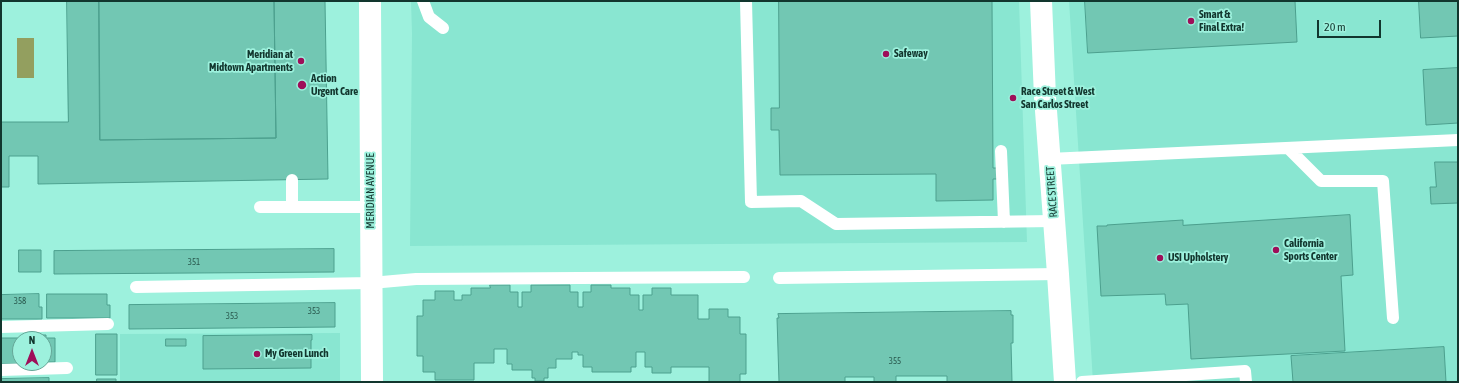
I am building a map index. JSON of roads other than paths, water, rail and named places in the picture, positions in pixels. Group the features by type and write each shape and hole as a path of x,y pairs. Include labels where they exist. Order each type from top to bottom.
{"main road":[{"name":"MERIDIAN AVENUE","path":"370,1 372,382"},
{"name":"RACE STREET","path":"1041,1 1045,97 1064,382"}],"lane":[{"path":"423,1 428,17 443,28"},
{"path":"746,1 751,202 801,201 836,224 1054,221"},
{"path":"1049,159 1458,140"},
{"path":"1288,148 1321,181 1383,181 1393,318"},
{"path":"1001,151 1004,222"},
{"path":"292,180 292,207"},
{"path":"260,207 371,207"},
{"path":"778,278 1058,274"},
{"path":"136,287 371,283 416,279 744,277"},
{"path":"1,327 108,324"},
{"path":"1,370 67,368"},
{"path":"1082,382 1245,371 1246,382"}],"place":[{"name":"Smart & Final Extra!","path":"1191,21"},
{"name":"Safeway","path":"886,54"},
{"name":"Meridian at Midtown Apartments","path":"301,61"},
{"name":"Action Urgent Care","path":"302,85"},
{"name":"Race Street & West San Carlos Street","path":"1013,98"},
{"name":"California Sports Center","path":"1276,250"},
{"name":"USI Upholstery","path":"1160,258"},
{"name":"My Green Lunch","path":"257,354"}]}
